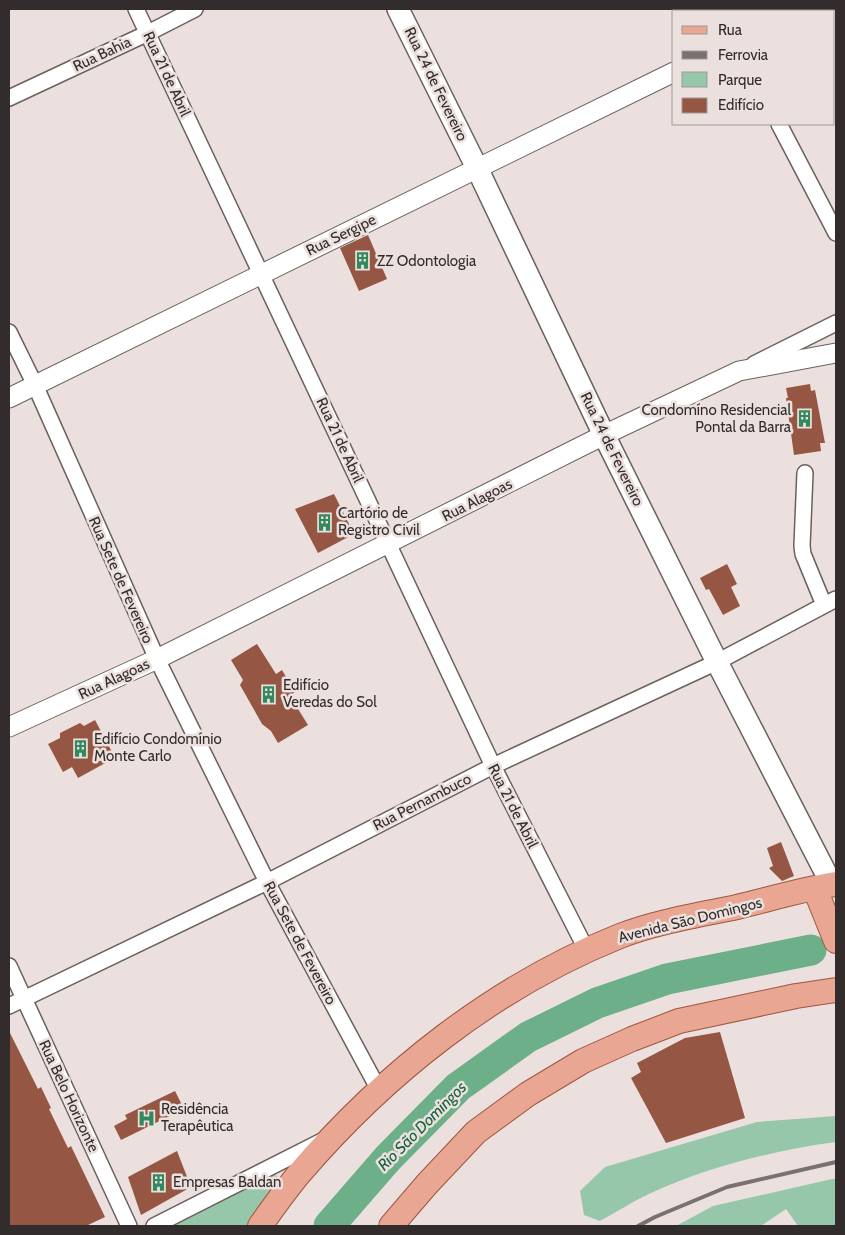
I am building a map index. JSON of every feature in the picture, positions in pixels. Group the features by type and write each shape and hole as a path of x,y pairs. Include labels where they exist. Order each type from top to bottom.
{"main road":[{"name":"Rua 24 de Fevereiro","path":"398,9 477,168 604,435 717,662 826,892"},
{"path":"826,892 836,941"},
{"name":"Avenida São Domingos","path":"260,1226 297,1176 334,1135 380,1090 435,1043 494,1002 586,950 622,935 673,921 826,892"},
{"path":"391,1226 476,1132 528,1094 583,1061 632,1038 680,1021 796,996 836,990"}],"street":[{"name":"Rua 21 de Abril","path":"136,9 493,766 586,950"},
{"name":"Rua Bahia","path":"9,98 195,9"},
{"name":"Rua Sergipe","path":"9,398 672,73"},
{"path":"780,125 836,233"},
{"name":"Rua Alagoas","path":"9,728 157,659 604,435 836,323"},
{"name":"Rua Sete de Fevereiro","path":"9,332 35,385 157,659 267,882 380,1090"},
{"path":"739,371 836,353"},
{"path":"805,473 803,554 830,602"},
{"name":"Rua Pernambuco","path":"9,1006 267,882 493,766 717,662 830,602"},
{"name":"Rua Belo Horizonte","path":"9,966 129,1226"},
{"path":"154,1226 334,1135"}],"green space":[{"path":"836,1116 836,1142 766,1155 695,1175 644,1196 600,1221 584,1215 580,1191 605,1167 757,1122"},
{"path":"275,1175 280,1178 278,1188 247,1226 173,1226 271,1176"},
{"path":"836,1179 836,1226 798,1226 786,1209 761,1226 676,1226 713,1206"}],"building":[{"name":"ZZ Odontologia","path":"368,235 387,279 359,291 340,248"},
{"name":"Condomíno Residencial Pontal da Barra","path":"810,384 811,391 815,390 825,443 820,443 821,451 794,455 786,388"},
{"name":"Cartório de Registro Civil","path":"334,494 354,534 318,553 295,509"},
{"path":"727,564 737,584 731,587 740,606 723,615 709,589 706,590 700,578"},
{"name":"Edifício Veredas do Sol","path":"257,644 276,674 282,670 295,692 290,696 308,725 278,743 271,731 262,724 240,685 243,680 231,660"},
{"name":"Edifício Condomínio Monte Carlo","path":"95,720 112,752 106,755 109,761 78,778 72,767 63,772 48,744 60,738 60,733 80,723 84,726"},
{"path":"781,842 794,876 782,881 769,868 773,866 767,848"},
{"path":"9,1031 38,1089 41,1087 51,1108 49,1109 68,1148 71,1146 105,1217 86,1226 9,1226"},
{"path":"720,1032 745,1118 666,1143 631,1078 641,1072 637,1063 685,1038"},
{"name":"Residência Terapêutica","path":"175,1091 184,1109 121,1140 114,1126 127,1119 125,1115"},
{"name":"Empresas Baldan","path":"177,1151 191,1187 141,1215 128,1177"}],"waterway":[{"name":"Rio São Domingos","path":"329,1226 388,1158 458,1087 528,1037 597,1003 667,979 811,950"}],"railway":[{"path":"638,1226 727,1187 836,1162"}],"place":[{"name":"ZZ Odontologia","path":"363,261"},
{"name":"Condomíno Residencial Pontal da Barra","path":"805,419"},
{"name":"Cartório de Registro Civil","path":"324,522"},
{"name":"Edifício Veredas do Sol","path":"269,694"},
{"name":"Edifício Condomínio Monte Carlo","path":"80,748"},
{"name":"Residência Terapêutica","path":"147,1118"},
{"name":"Empresas Baldan","path":"159,1182"}]}
